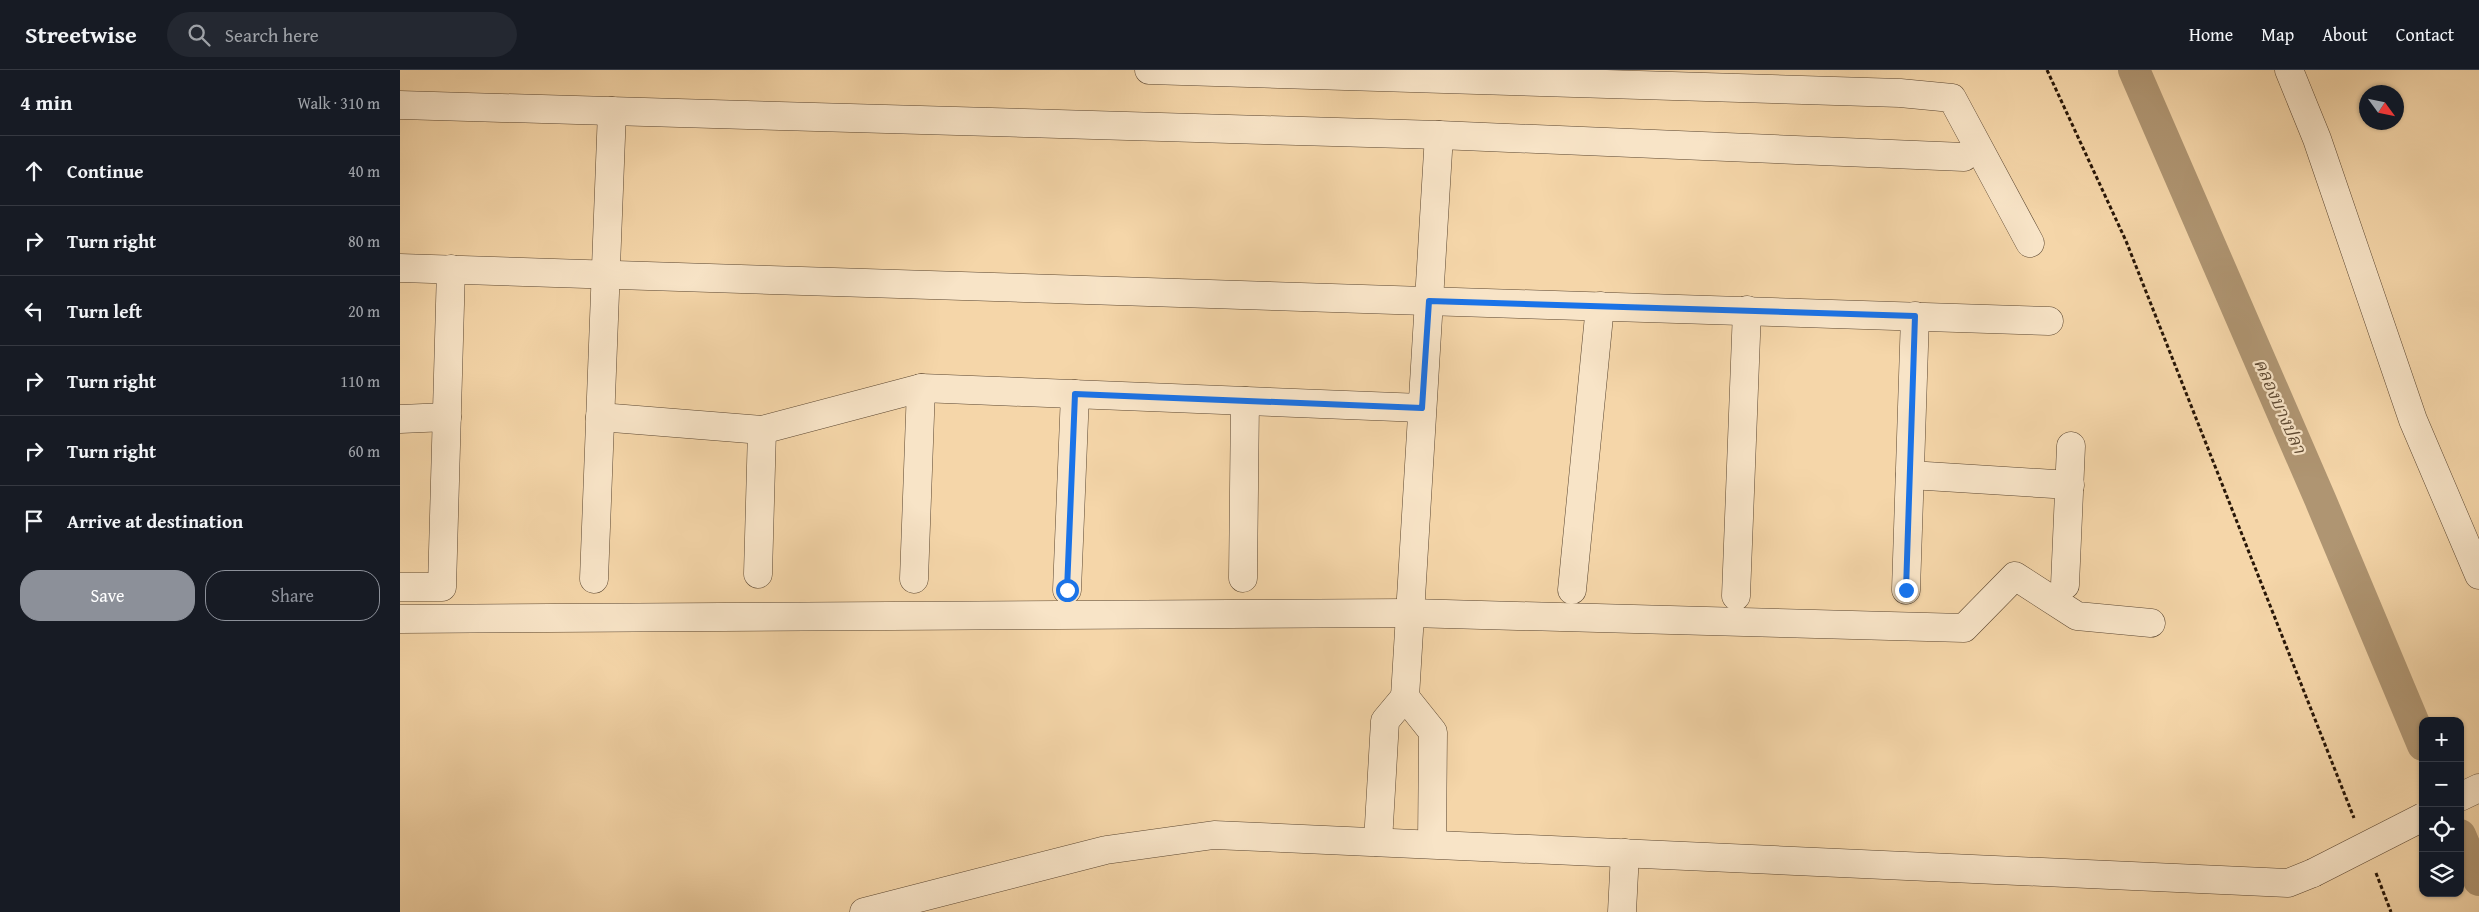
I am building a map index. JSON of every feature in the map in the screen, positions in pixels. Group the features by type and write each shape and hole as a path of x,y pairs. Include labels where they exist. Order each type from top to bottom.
{"street":[{"path":"1149,70 1900,93 1952,98 2030,243"},
{"path":"2289,70 2317,139 2414,420 2479,575"},
{"path":"400,105 1439,135 1964,157"},
{"path":"594,579 612,111"},
{"path":"1378,842 1385,721 1405,697 1439,135"},
{"path":"400,268 2049,320"},
{"path":"400,588 442,587 451,269"},
{"path":"1572,590 1600,306"},
{"path":"1736,596 1747,310"},
{"path":"1906,590 1915,316"},
{"path":"600,417 762,430 921,388 1422,408"},
{"path":"914,579 921,388"},
{"path":"1067,590 1075,394"},
{"path":"1243,578 1245,401"},
{"path":"400,419 447,417"},
{"path":"758,574 762,430"},
{"path":"2065,585 2072,446"},
{"path":"1910,475 2070,485"},
{"path":"400,619 1410,613 1964,628 2015,576 2077,616 2151,623"},
{"path":"1405,697 1433,732 1432,844"},
{"path":"2464,795 2479,788"},
{"path":"864,912 1106,850 1151,842 1214,835 2288,883 2313,873 2419,819"},
{"path":"1622,912 1625,853"}],"path":[{"path":"2047,70 2126,241 2355,821"},
{"path":"2373,867 2391,912"}],"waterway":[{"name":"คลองบางปลา","path":"2134,70 2320,499 2419,735"},
{"name":"คลองบางปลา","path":"2464,844 2479,880"}],"route":[{"path":"1067,590 1075,394 1422,408 1429,301 1915,316 1906,590"}]}
